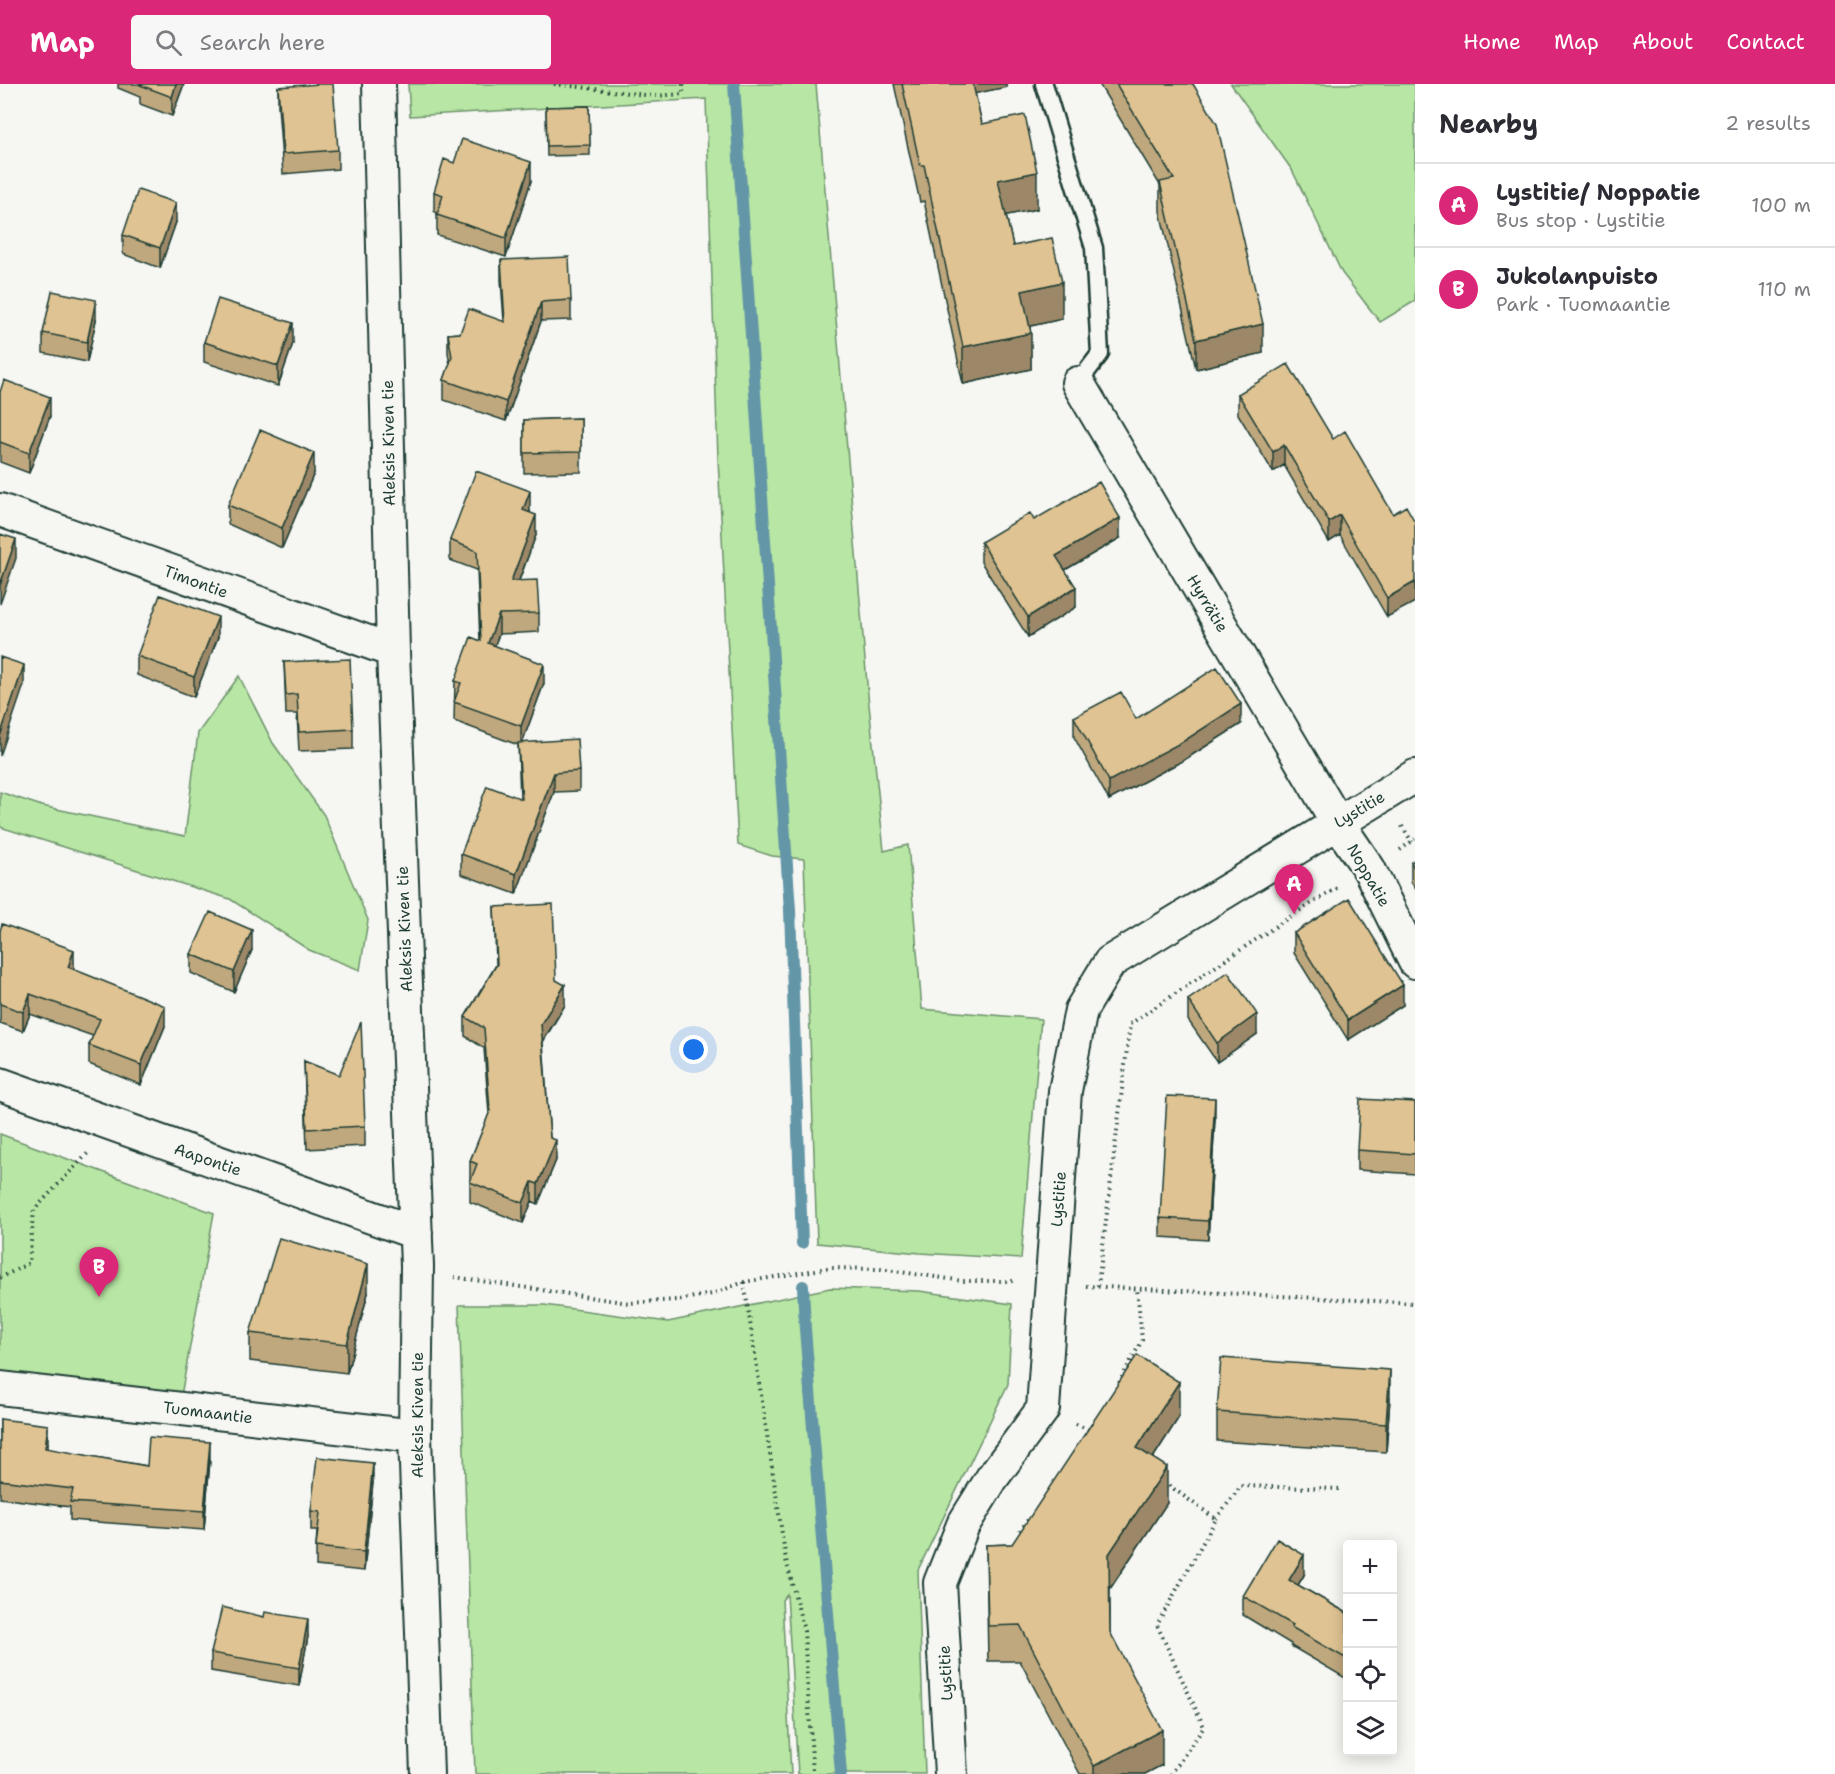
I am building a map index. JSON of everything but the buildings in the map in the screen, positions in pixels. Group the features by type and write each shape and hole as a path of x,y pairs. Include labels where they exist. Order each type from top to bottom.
{"street":[{"name":"Aleksis Kiven tie","path":"379,84 393,651 417,1266 415,1436 427,1774"},
{"name":"Hyrrätie","path":"1078,383 1338,822"},
{"name":"Timontie","path":"0,510 393,651"},
{"name":"Lystitie","path":"951,1774 940,1583 963,1525 992,1478 1043,1409 1065,1091 1081,1010 1110,962 1415,776"},
{"name":"Noppatie","path":"1338,822 1369,869 1415,962"},
{"name":"Aapontie","path":"0,1084 416,1233"},
{"name":"Tuomaantie","path":"0,1389 415,1436"}],"lane":[{"path":"1044,84 1094,248 1100,354 1078,383"}],"path":[{"path":"554,84 654,96 683,94 683,84"},
{"path":"1415,839 1294,914 1130,1024 1098,1286 1415,1303"},
{"path":"0,1278 29,1263 34,1209 91,1150"},
{"path":"448,1276 629,1303 677,1300 712,1294 744,1282 828,1268 880,1269 963,1281 1019,1281"},
{"path":"744,1282 786,1560 804,1631 813,1774"},
{"path":"1116,1390 1142,1340 1137,1288"},
{"path":"1043,1409 1092,1431"},
{"path":"1085,1440 1096,1425"},
{"path":"1159,1478 1216,1519"},
{"path":"1171,1774 1204,1727 1157,1625 1216,1519 1241,1486 1343,1489"},
{"path":"1020,1531 1033,1513"}],"green space":[{"path":"408,84 816,84 868,695 884,851 908,845 922,1009 1041,1019 1021,1259 920,1253 817,1243 804,859 772,856 738,845 718,459 706,99 410,116"},
{"path":"1231,84 1415,84 1415,301 1380,322 1342,273 1292,170"},
{"path":"239,676 273,743 324,815 368,920 360,970 309,950 230,899 0,827 0,792 42,806 185,836 198,733"},
{"path":"0,1134 214,1213 181,1396 0,1381"},
{"path":"830,1288 919,1291 1012,1304 1008,1384 918,1570 925,1774 798,1774 787,1594 782,1600 791,1774 475,1774 459,1305 544,1305 668,1322"}],"waterway":[{"path":"734,84 790,910 802,1243"},
{"path":"803,1286 841,1774"}],"place":[{"name":"Lystitie/ Noppatie","path":"1294,914"},
{"name":"Jukolanpuisto","path":"99,1297"}]}
